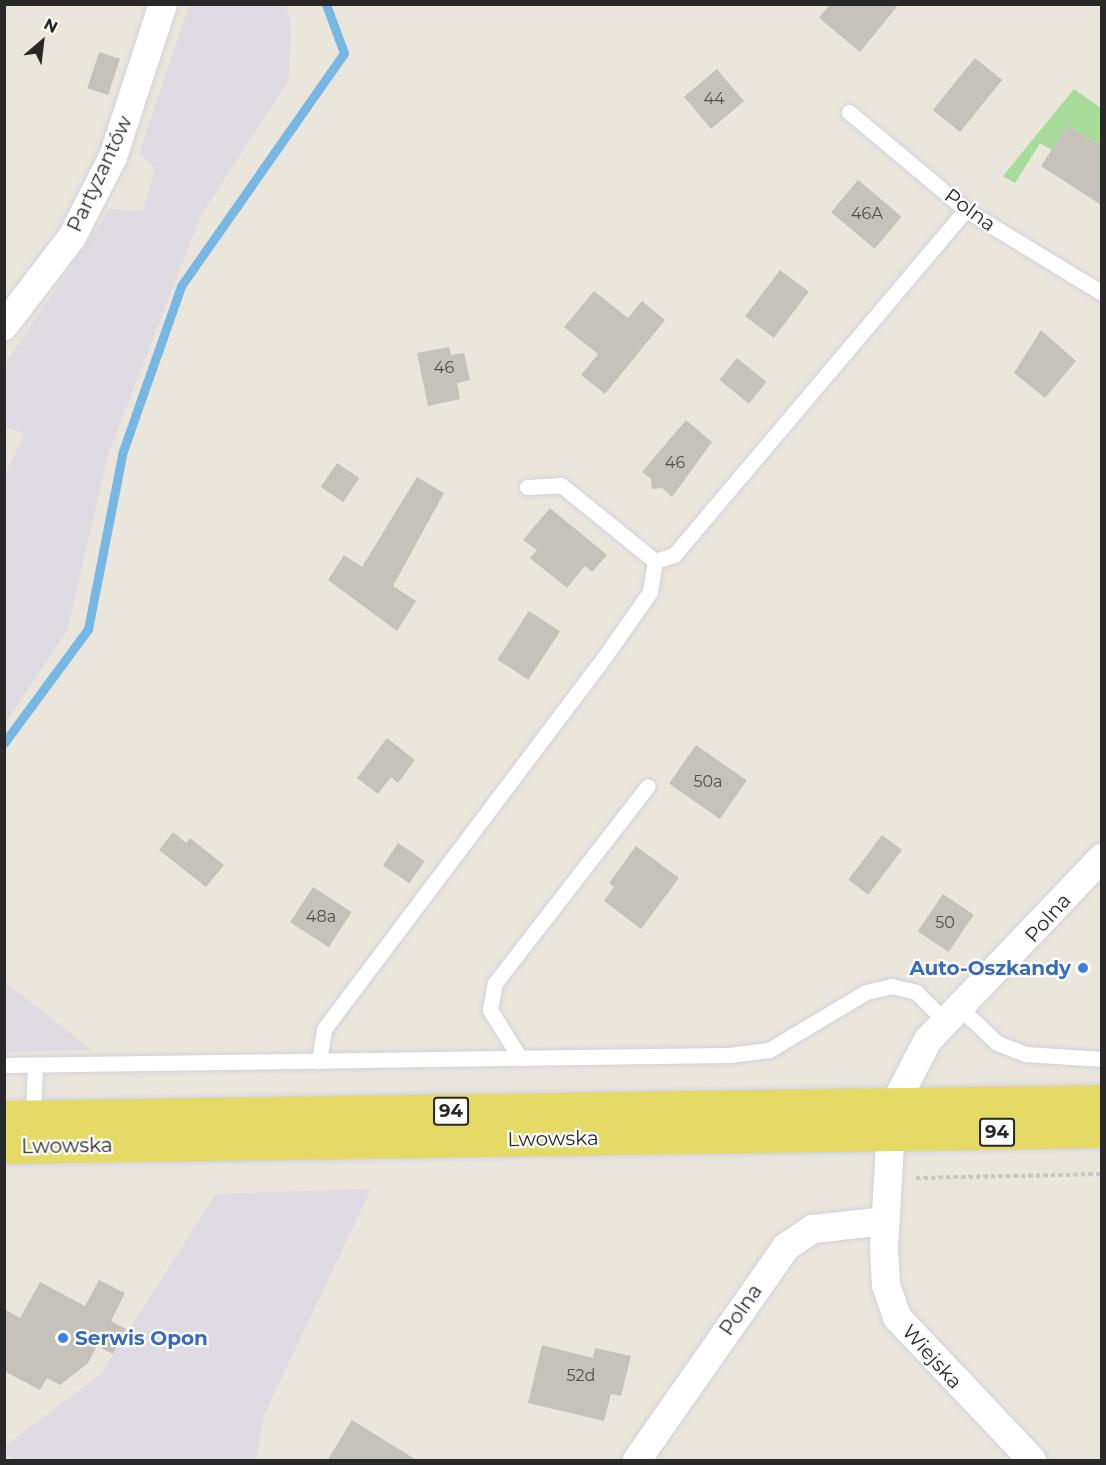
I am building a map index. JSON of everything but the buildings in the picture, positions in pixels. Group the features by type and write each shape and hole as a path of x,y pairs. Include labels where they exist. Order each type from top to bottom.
{"main road":[{"name":"Lwowska","path":"4,1147 894,1120 1101,1101"},
{"name":"Lwowska","path":"19,1117 894,1120 1101,1131"}],"street":[{"name":"Partyzantów","path":"4,326 72,237 113,157 163,4"},
{"name":"Polna","path":"894,1120 914,1060 953,1015 1101,858"},
{"name":"Wiejska","path":"894,1120 885,1221 886,1285 897,1317 1032,1461"},
{"name":"Polna","path":"637,1461 786,1247 813,1229 885,1221"}],"lane":[{"name":"Polna","path":"849,112 966,210 1101,293"},
{"path":"655,561 674,555 966,210"},
{"path":"527,487 561,486 655,561"},
{"path":"319,1061 324,1029 598,666 650,592 655,561"},
{"path":"520,1058 490,1010 495,983 648,786"},
{"path":"4,1065 520,1058 769,1050 866,992 891,986 916,992 997,1042 1026,1054 1101,1059"},
{"path":"19,1117 35,1065"}],"path":[{"path":"908,1178 1101,1174"}],"shaded area":[{"path":"189,5 285,5 291,22 289,80 201,215 108,455 67,631 5,724 5,476 24,433 5,427 5,364 110,209 143,211 155,168 139,153"},
{"path":"5,982 92,1050 5,1052"},
{"path":"371,1189 264,1415 256,1460 15,1460 5,1454 5,1446 100,1375 216,1194"}],"green space":[{"path":"1074,89 1101,108 1101,146 1068,125 1052,150 1040,143 1015,183 1003,176"}],"waterway":[{"path":"4,743 88,629 123,451 181,286 344,53 326,4"}],"place":[{"name":"Auto-Oszkandy","path":"1083,968"},
{"name":"Serwis Opon","path":"63,1338"}]}
